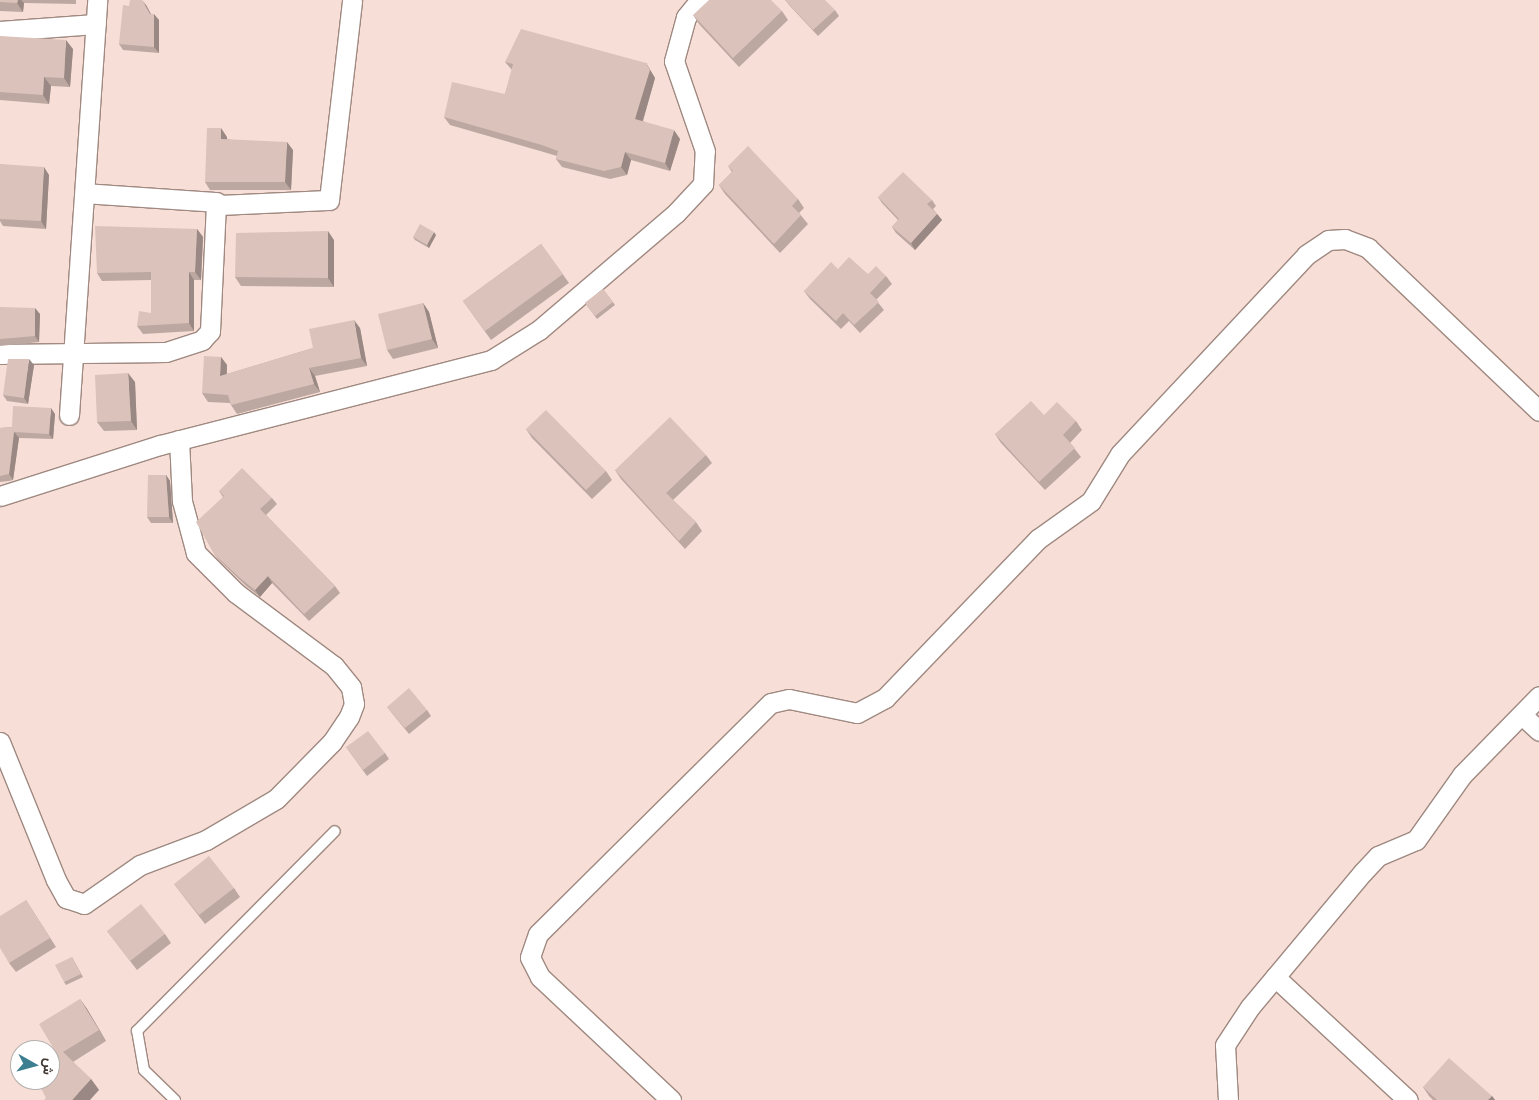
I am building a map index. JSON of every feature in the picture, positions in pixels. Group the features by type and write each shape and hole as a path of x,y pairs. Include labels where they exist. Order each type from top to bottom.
{"street":[{"path":"69,415 97,0"},
{"path":"85,193 204,198 218,205 329,200 352,0"},
{"path":"0,496 179,440 491,360 539,330 676,213 703,184 706,151 674,60 686,17 700,0"},
{"path":"0,31 96,24"},
{"path":"0,354 72,356 166,352 206,337 212,324 218,205"},
{"path":"671,1100 540,977 530,957 538,934 771,702 789,699 857,713 885,698 1038,539 1091,501 1120,454 1306,255 1328,240 1345,239 1368,248 1539,411"},
{"path":"0,742 56,880 66,898 84,904 140,865 206,840 276,799 332,742 349,717 354,704 351,687 334,666 236,593 196,553 182,501 179,440"},
{"path":"1228,1100 1225,1045 1275,976 1378,856 1416,840 1462,775 1539,696"},
{"path":"1522,715 1539,730"},
{"path":"1275,976 1408,1100"}],"lane":[{"path":"175,1100 144,1070 138,1031 335,832"}],"building":[{"path":"0,0 18,0 17,3 0,2"},
{"path":"130,0 142,0 150,14 154,14 154,47 119,44 123,5 129,6"},
{"path":"709,0 771,0 782,11 733,58 693,15"},
{"path":"785,0 825,0 835,10 813,30"},
{"path":"521,29 646,63 650,70 635,119 674,130 665,163 625,152 621,167 604,171 556,159 558,151 542,145 444,117 452,82 505,94 513,64 505,62"},
{"path":"0,36 66,40 64,78 44,77 43,95 0,92"},
{"path":"207,128 221,128 221,139 287,142 285,182 205,182"},
{"path":"748,146 798,199 792,206 801,215 774,244 719,185 733,171 728,166"},
{"path":"0,164 44,167 41,221 0,219"},
{"path":"903,172 932,200 927,204 937,214 911,243 892,227 899,219 878,197"},
{"path":"420,224 434,232 427,245 413,237"},
{"path":"95,226 197,229 195,272 189,272 189,323 137,326 139,311 151,313 151,272 97,273"},
{"path":"328,231 328,278 235,277 236,233"},
{"path":"541,244 563,274 485,331 463,301"},
{"path":"849,257 868,274 876,266 886,276 870,293 879,302 854,325 843,313 836,321 804,291 831,262 838,269"},
{"path":"603,289 613,302 595,316 585,303"},
{"path":"423,303 432,339 387,350 378,314"},
{"path":"0,307 35,308 35,336 0,339"},
{"path":"354,320 361,358 309,368 314,384 231,405 228,395 202,393 204,356 221,357 220,376 313,348 309,329"},
{"path":"8,359 29,359 24,398 3,395"},
{"path":"128,373 131,421 97,422 95,375"},
{"path":"1031,401 1044,415 1057,402 1076,421 1063,435 1075,448 1039,482 995,434"},
{"path":"13,406 51,408 49,434 14,432 9,474 0,476 0,428 12,427"},
{"path":"546,410 606,471 586,490 526,429"},
{"path":"670,417 706,455 666,493 696,522 679,541 615,470"},
{"path":"242,468 272,498 260,509 335,586 304,614 268,576 255,590 240,578 214,554 196,522 224,496 219,491"},
{"path":"148,475 166,475 169,517 147,517"},
{"path":"409,688 427,710 405,728 387,707"},
{"path":"368,731 385,753 363,770 346,747"},
{"path":"209,856 234,888 199,915 174,884"},
{"path":"26,900 50,938 9,963 0,948 0,916"},
{"path":"141,904 165,934 130,961 107,931"},
{"path":"72,957 81,974 64,982 55,965"},
{"path":"80,999 99,1030 63,1052 91,1079 72,1100 44,1100 46,1098 42,1090 60,1090 60,1040 48,1040 39,1024"},
{"path":"1449,1058 1492,1096 1488,1100 1437,1100 1423,1087"}]}
